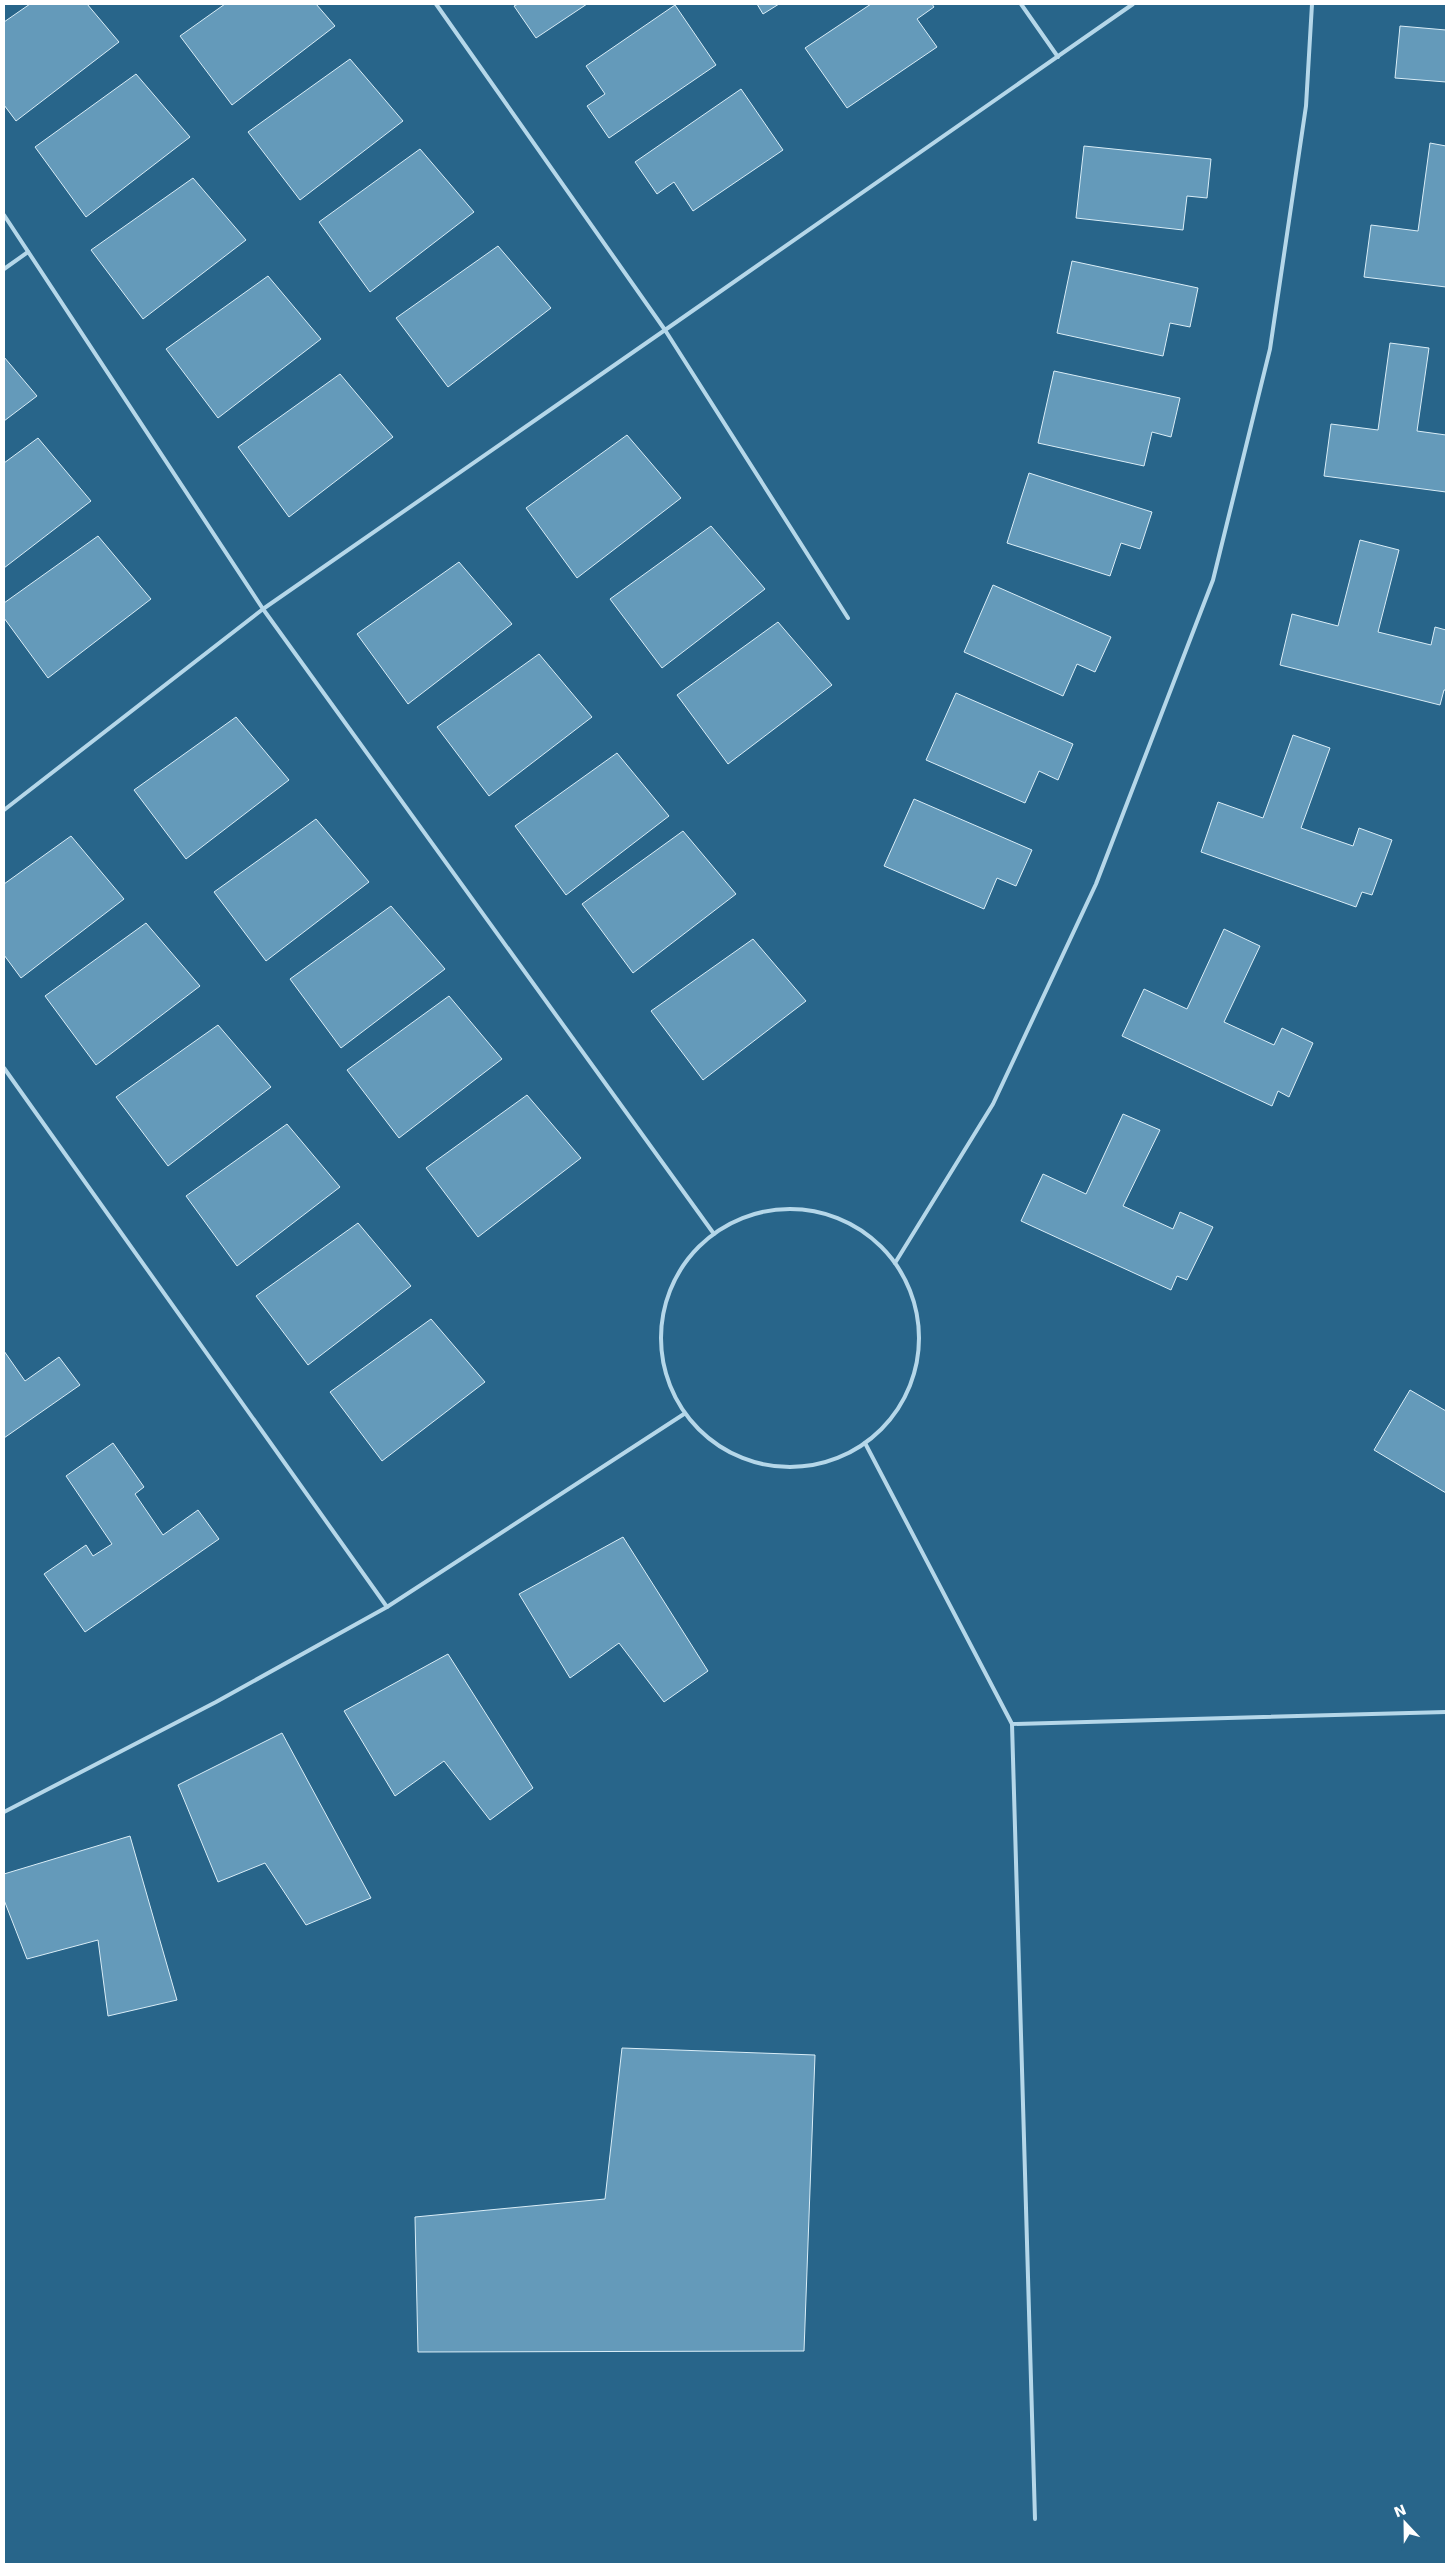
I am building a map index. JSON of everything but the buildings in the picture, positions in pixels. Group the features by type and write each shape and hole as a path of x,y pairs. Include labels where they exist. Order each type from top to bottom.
{"lane":[{"path":"436,4 665,330 848,618"},
{"path":"1021,4 1058,57"},
{"path":"4,810 263,609 1133,4"},
{"path":"895,1263 993,1104 1096,884 1213,580 1270,350 1306,106 1312,4"},
{"path":"4,216 263,609 714,1234"},
{"path":"4,269 28,252"},
{"path":"4,1068 388,1607"},
{"path":"777,1210 811,1211 843,1220 872,1238 895,1263 911,1292 918,1325 918,1358 907,1391 890,1420 865,1443 836,1459 802,1467 769,1466 736,1456 707,1438 684,1414 668,1384 660,1352 662,1318 671,1286 689,1257 714,1234 744,1218 777,1210"},
{"path":"4,1812 216,1702 388,1607 684,1414"},
{"path":"865,1443 1012,1724 1035,2519"},
{"path":"1012,1724 1446,1712"}]}
